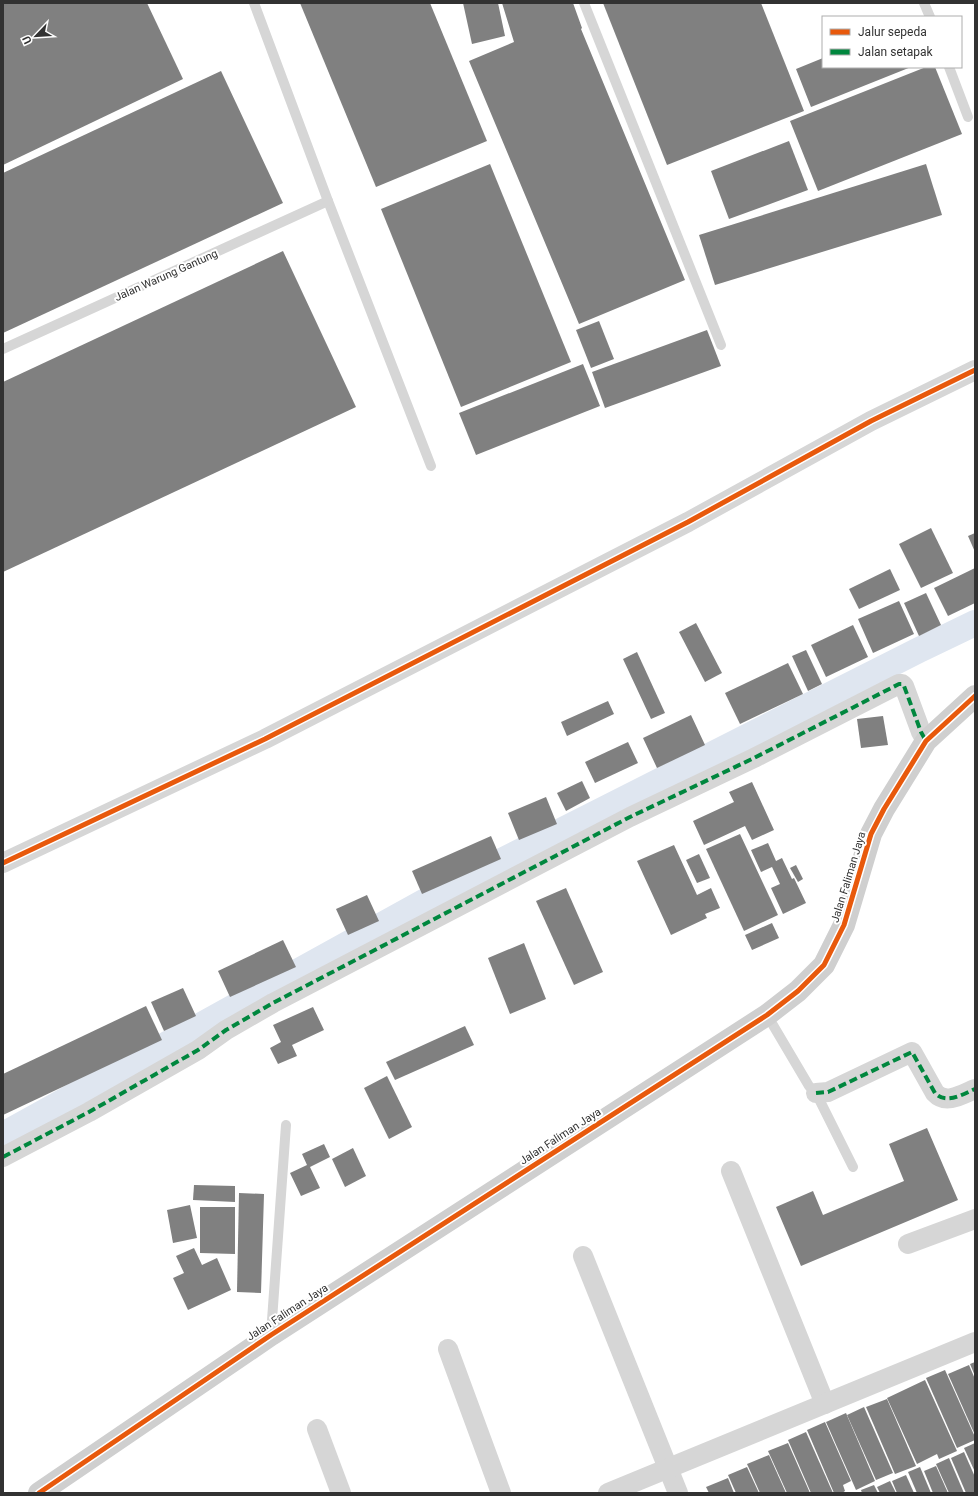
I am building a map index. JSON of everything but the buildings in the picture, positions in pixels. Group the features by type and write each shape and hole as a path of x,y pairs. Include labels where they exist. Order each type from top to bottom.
{"street":[{"path":"3,863 272,736 688,522 871,421 975,370"},
{"path":"3,1157 110,1100 198,1050 226,1030 252,1015 630,817 754,758 899,684 902,684 904,688 923,741"},
{"name":"Jalan Faliman Jaya","path":"39,1493 271,1334 770,1022 824,965 844,925 871,834 923,741 975,696"},
{"path":"812,1090 828,1092 912,1052 939,1098 953,1098 975,1089"},
{"path":"731,1171 825,1404"},
{"path":"908,1244 975,1219"},
{"path":"583,1256 678,1493"},
{"path":"608,1493 975,1342"},
{"path":"448,1349 501,1493"},
{"path":"317,1429 341,1493"}],"lane":[{"path":"254,3 328,201 431,466"},
{"path":"584,3 721,345"},
{"path":"924,3 930,16"},
{"path":"949,68 968,117"},
{"name":"Jalan Warung Gantung","path":"3,349 328,201"},
{"path":"770,1022 812,1090 853,1167"},
{"path":"271,1334 286,1125"}],"waterway":[{"path":"3,1135 458,883 975,623"}],"marked path":[{"path":"3,1157 89,1112 198,1050 226,1030 273,1003 630,817 754,758 899,684 904,686 921,732 926,741"},
{"path":"816,1093 828,1092 912,1052 935,1093 939,1096 944,1098 955,1097 975,1089"}],"cycle path":[{"path":"3,863 265,739 688,522 871,421 975,370"},
{"path":"39,1493 271,1335 767,1015 798,991 824,965 844,925 871,834 884,809 926,741 975,696"}]}
